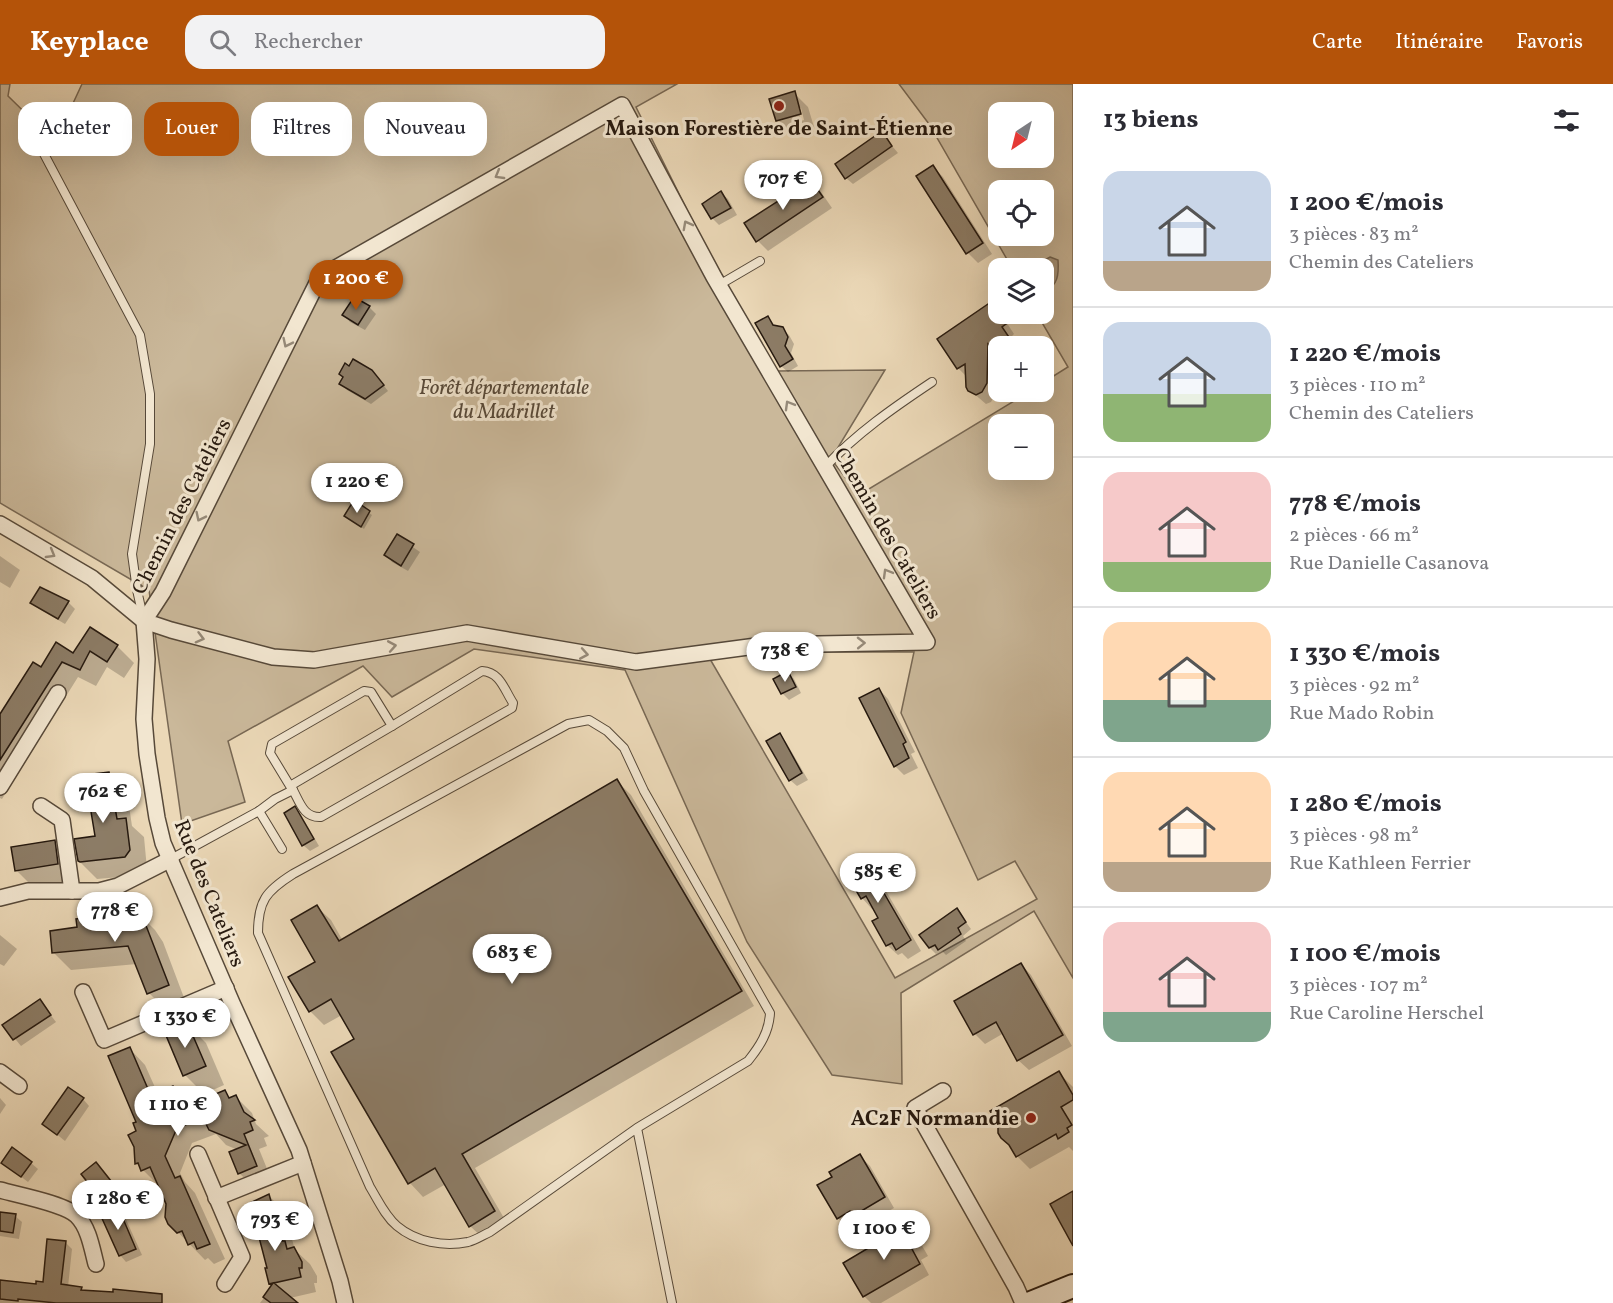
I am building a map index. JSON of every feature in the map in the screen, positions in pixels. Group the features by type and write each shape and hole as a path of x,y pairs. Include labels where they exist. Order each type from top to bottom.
{"street":[{"name":"Chemin des Cateliers","path":"622,105 717,281 927,642 764,645 636,663 467,633 314,660 273,657 144,621 163,592 320,278 622,105"},
{"path":"0,524 92,578 144,621"},
{"name":"Rue des Cateliers","path":"144,621 147,659 144,719 156,818 177,877 303,1163 345,1303"},
{"path":"0,787 58,693"},
{"path":"41,806 62,820 72,891"},
{"path":"0,898 28,891 99,891 118,886 171,859"},
{"path":"83,992 104,1040 226,988"},
{"path":"0,1072 19,1086"},
{"path":"943,1091 915,1108 1023,1303"},
{"path":"198,1154 242,1257 225,1284"},
{"path":"216,1198 303,1163"},
{"path":"0,1190 66,1208 77,1215 86,1229 96,1264"},
{"path":"1031,1303 1073,1286"}],"lane":[{"path":"45,156 140,335 150,394 150,444 132,554 144,621"},
{"path":"717,281 760,261"},
{"path":"825,467 847,444 882,415 932,382"},
{"path":"171,859 260,811 292,788 482,671 496,675 513,703 512,708 321,818 305,813 292,788 270,753 272,744 364,691 371,692 392,726"},
{"path":"589,720 607,731 624,748 644,791 770,1012 769,1026 760,1045 748,1061 637,1128 490,1232 469,1242 441,1244 418,1239 397,1226 383,1210 370,1187 258,933 258,915 264,898 274,886 293,874 568,724 589,720"},
{"path":"260,811 282,849"},
{"path":"637,1128 672,1303"}],"green space":[{"name":"Forêt départementale du Madrillet","path":"0,84 10,84 8,96 18,106 18,156 132,156 132,102 74,102 82,84 677,84 636,107 701,238 776,371 885,370 831,459 859,495 988,417 988,480 1054,480 1054,414 993,414 1012,402 1054,402 1054,376 1068,367 1054,343 1054,336 1050,336 1043,324 1054,324 1054,258 1006,258 999,246 1054,246 1054,180 988,180 988,226 929,124 899,84 1073,84 1073,978 1034,911 901,993 902,1084 832,1075 747,942 625,670 474,649 392,697 363,666 228,741 245,802 182,824 149,590 0,503","holes":["764,652 914,652 901,713 978,880 1015,861 1037,899 895,978 710,659"]}],"shaded area":[{"path":"1054,258 1058,260 1058,275 1055,283"}],"building":[{"name":"Maison Forestière de Saint-Étienne","path":"795,91 801,114 776,121 769,99"},
{"path":"882,131 892,146 845,179 835,164"},
{"path":"933,165 983,243 966,254 916,176"},
{"path":"811,180 823,197 756,242 744,223"},
{"path":"721,191 731,208 711,219 702,204"},
{"path":"354,297 370,306 358,325 342,315"},
{"path":"988,304 988,324 1006,324 1002,327 1008,336 988,336 987,383 982,392 976,395 968,391 966,387 965,364 957,369 937,339"},
{"path":"768,316 773,325 783,327 788,337 785,346 793,359 780,367 755,323"},
{"path":"353,359 372,370 384,385 365,399 339,384 343,377 339,374 345,363 349,366"},
{"path":"354,500 370,511 361,527 344,516"},
{"path":"397,534 414,544 401,566 384,555"},
{"path":"40,587 69,601 58,619 30,603"},
{"path":"90,627 118,645 107,662 90,651 80,670 62,662 0,760 0,714 33,662 41,667 56,642 73,653"},
{"path":"788,671 796,687 781,694 773,679"},
{"path":"879,688 906,742 903,744 909,758 894,767 859,698"},
{"path":"780,733 802,773 789,781 766,741"},
{"path":"109,772 117,819 126,818 130,850 125,857 80,862 74,839 95,836 85,775"},
{"path":"617,779 742,991 462,1154 495,1211 469,1227 435,1168 408,1184 331,1052 354,1039 331,999 309,1012 288,977 315,962 291,920 317,905 339,941"},
{"path":"295,806 314,839 302,846 284,813"},
{"path":"55,840 58,864 15,871 11,847"},
{"path":"862,855 911,940 896,950 892,943 886,946 872,921 878,918 866,896 861,899 847,875 851,872 848,864"},
{"path":"957,908 966,922 958,928 961,934 938,950 935,945 929,948 919,935"},
{"path":"137,910 143,924 145,923 169,985 147,994 128,946 52,953 50,931 77,927 76,919"},
{"path":"1021,963 1063,1035 1017,1061 996,1022 973,1035 954,1001"},
{"path":"40,999 51,1015 13,1040 2,1025"},
{"path":"187,1022 206,1066 183,1076 165,1033"},
{"path":"130,1047 151,1096 173,1086 181,1105 198,1097 211,1096 225,1090 229,1098 236,1095 244,1112 255,1120 250,1122 253,1130 244,1134 257,1166 238,1174 229,1152 246,1145 209,1130 203,1118 177,1128 165,1156 175,1178 180,1176 210,1244 197,1249 194,1242 188,1245 182,1231 177,1233 168,1224 165,1217 166,1204 150,1167 141,1171 138,1163 135,1164 134,1147 128,1135 136,1131 133,1123 136,1122 108,1056"},
{"name":"AC2F Normandie","path":"1059,1071 1073,1095 1073,1100 1061,1107 1072,1125 1067,1128 1069,1132 1058,1139 1056,1134 1016,1157 998,1133 998,1125 990,1111"},
{"path":"68,1087 84,1098 57,1135 42,1124"},
{"path":"12,1147 32,1162 21,1177 1,1163"},
{"path":"860,1154 885,1197 853,1216 850,1211 837,1219 817,1185 832,1177 829,1172"},
{"path":"96,1162 111,1181 96,1193 81,1174"},
{"path":"1073,1191 1073,1246 1050,1204"},
{"path":"269,1194 282,1241 285,1241 287,1249 294,1247 302,1262 302,1268 299,1268 301,1277 274,1283 298,1303 271,1303 263,1297 273,1283 269,1284 250,1203"},
{"path":"118,1207 136,1249 119,1256 100,1214"},
{"path":"0,1212 16,1214 13,1233 0,1231"},
{"path":"907,1225 919,1245 912,1249 920,1264 863,1297 843,1263"},
{"path":"47,1239 66,1241 61,1284 82,1287 81,1290 113,1292 113,1289 162,1294 162,1303 56,1303 0,1299 0,1280 36,1284 36,1281 43,1282"}],"place":[{"name":"Maison Forestière de Saint-Étienne","path":"779,106"},
{"name":"AC2F Normandie","path":"1031,1118"}]}
